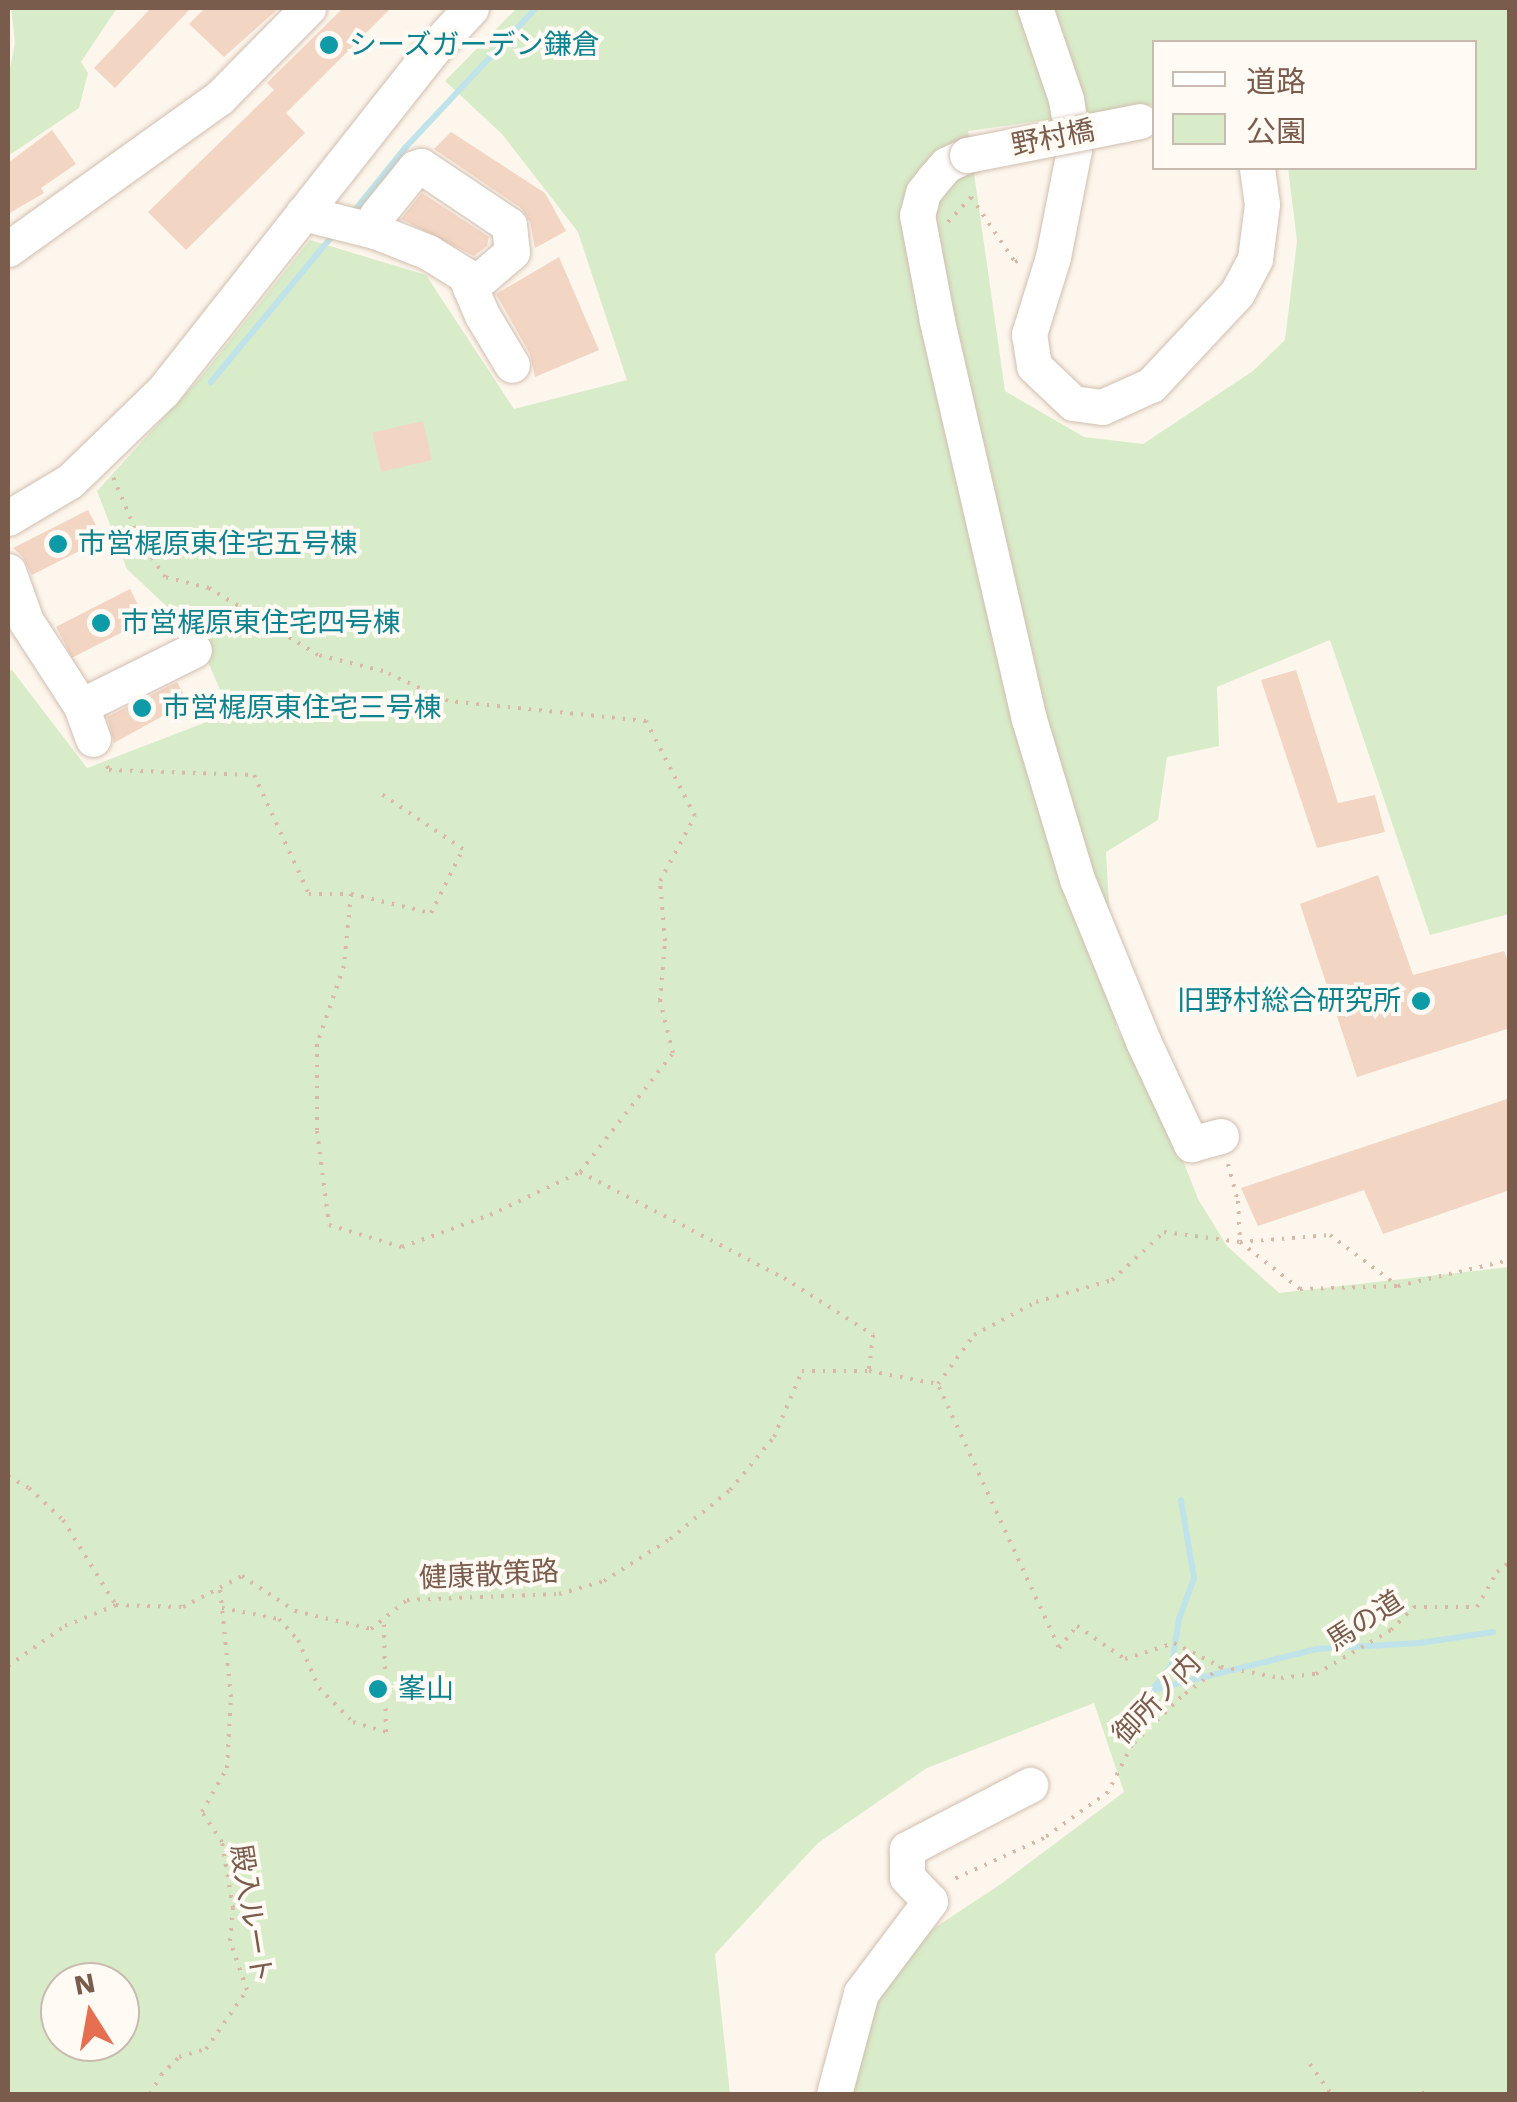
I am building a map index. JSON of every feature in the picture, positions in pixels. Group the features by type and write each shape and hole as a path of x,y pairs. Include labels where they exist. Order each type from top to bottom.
{"street":[{"path":"8,249 219,98 308,8"},
{"path":"8,518 70,480 163,391 471,8"},
{"path":"1035,8 1066,98 1074,150 1055,245 1029,334 1034,366 1073,403 1102,406 1151,385 1237,292 1255,259 1262,204 1257,170"},
{"name":"野村橋","path":"927,266 917,214 923,193 946,166 967,155 1147,120"},
{"path":"375,231 377,216 415,168 421,166 508,225 512,252 470,288"},
{"path":"303,213 375,231 428,252 464,275 512,365"},
{"path":"927,266 1030,719 1078,879 1191,1144 1220,1136"},
{"path":"8,571 17,625 81,706 93,739"},
{"path":"81,706 194,650"},
{"path":"834,2094 862,1993 930,1900 907,1878 907,1850 1030,1785"}],"path":[{"path":"927,266 946,254 948,220 972,196 1015,262 1055,245"},
{"path":"104,450 139,538 164,578 209,588 318,655 383,671 448,701 646,721 695,816 660,881 665,941 660,1001 673,1053 580,1172 490,1215 402,1247 328,1225 318,1131 317,1044 344,966 352,894"},
{"path":"93,739 109,770 254,775 309,894 352,894 431,913 463,849 380,794"},
{"path":"1220,1136 1238,1201 1240,1242 1300,1289 1398,1286 1510,1260"},
{"path":"580,1172 736,1252 873,1334 869,1371"},
{"path":"938,1384 974,1335 1036,1302 1112,1280 1164,1232 1240,1242 1330,1235 1398,1286"},
{"name":"健康散策路","path":"384,1622 407,1600 559,1594 604,1581 670,1540 730,1490 774,1437 802,1371 869,1371 938,1384"},
{"name":"御所ノ内","path":"930,1900 959,1874 1044,1838 1108,1792 1132,1745 1181,1697 1221,1667 1174,1643 1125,1659 1077,1626 1059,1648 938,1384"},
{"path":"8,1476 29,1488 63,1520 116,1605"},
{"name":"馬の道","path":"1221,1667 1282,1678 1316,1674 1376,1640 1414,1607 1477,1607 1497,1572 1510,1562"},
{"path":"8,1666 65,1626 116,1605 183,1607 242,1576 295,1611 371,1629 384,1622 386,1732 353,1722 320,1688 298,1640 280,1619 222,1608"},
{"name":"殿入ルート","path":"150,2094 160,2074 180,2057 206,2049 247,1990 230,1941 233,1908 222,1842 202,1812 227,1768 232,1697 220,1588"},
{"path":"1310,2064 1331,2094"},
{"path":"1423,2094 1428,2085"}],"green space":[{"path":"11,8 117,8 81,62 88,73 79,108 8,156 8,78 15,43"},
{"path":"517,8 1509,8 1509,914 1430,935 1330,640 1217,687 1219,746 1167,757 1158,820 1106,852 1116,1027 1159,1099 1198,1199 1227,1246 1279,1293 1509,1267 1509,2094 845,2094 856,2040 913,1942 1001,1884 1124,1792 1094,1703 927,1768 818,1843 715,1954 730,2094 8,2094 8,671 12,670 87,768 230,713 196,634 127,569 97,491 200,378 310,240 426,275 514,409 627,380 578,232 502,134 445,81","holes":["1152,40 1477,40 1477,170 1288,170 1297,241 1285,340 1253,371 1143,444 1084,437 1005,391 968,131 1152,105"]}],"building":[{"path":"151,8 191,8 115,88 94,68"},
{"path":"205,8 279,8 224,57 189,24"},
{"path":"343,8 391,8 286,113 305,133 186,250 148,212 274,90 267,83"},
{"path":"52,130 76,164 41,188 44,193 8,214 8,163"},
{"path":"451,132 545,193 566,231 535,248 530,222 521,208 434,149"},
{"path":"422,193 489,237 487,246 474,256 401,219"},
{"path":"559,257 599,350 535,377 530,354 496,294"},
{"path":"423,421 432,460 381,472 372,433"},
{"name":"市営梶原東住宅五号棟","path":"88,510 103,539 32,575 13,548"},
{"name":"市営梶原東住宅四号棟","path":"130,589 146,620 72,658 56,627"},
{"path":"1296,670 1338,803 1375,795 1385,832 1317,848 1261,680"},
{"name":"市営梶原東住宅三号棟","path":"177,682 188,702 114,743 107,717"},
{"name":"旧野村総合研究所","path":"1378,875 1413,975 1504,951 1510,967 1510,1028 1357,1077 1300,904"},
{"path":"1510,1098 1510,1190 1383,1234 1364,1190 1258,1226 1241,1188"}],"waterway":[{"path":"356,209 405,148 536,8"},
{"path":"211,382 332,236"},
{"path":"1130,1743 1129,1709 1152,1690 1172,1664 1179,1619 1194,1578 1181,1500"},
{"path":"1152,1690 1316,1649 1420,1643 1493,1632"}],"place":[{"name":"シーズガーデン鎌倉","path":"329,45"},
{"name":"市営梶原東住宅五号棟","path":"58,544"},
{"name":"市営梶原東住宅四号棟","path":"101,623"},
{"name":"市営梶原東住宅三号棟","path":"142,708"},
{"name":"旧野村総合研究所","path":"1421,1001"},
{"name":"峯山","path":"378,1689"}]}
